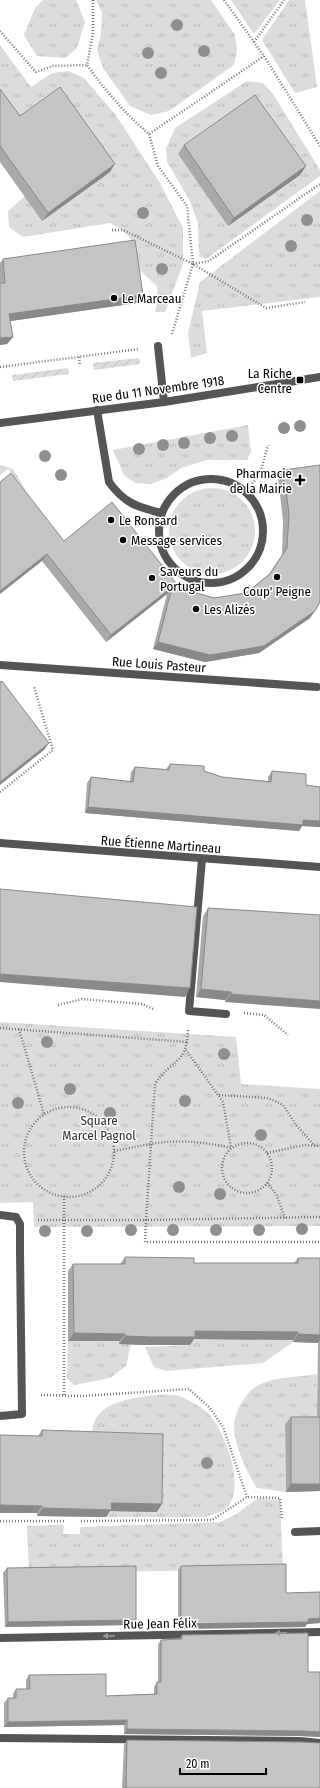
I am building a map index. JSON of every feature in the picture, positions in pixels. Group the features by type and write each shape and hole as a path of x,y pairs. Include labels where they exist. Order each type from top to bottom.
{"street":[{"path":"158,346 164,402"},
{"name":"Rue du 11 Novembre 1918","path":"0,423 164,402 320,377"},
{"path":"97,410 109,482 115,490 133,505 161,513"},
{"path":"215,478 227,481 246,491 258,505 263,522 263,539 258,556 247,569 232,579 215,584 198,582 182,575 170,564 161,548 158,531 161,513 169,498 182,486 198,480 215,478"},
{"name":"Rue Louis Pasteur","path":"0,665 317,687"},
{"name":"Rue Étienne Martineau","path":"0,843 320,867"},
{"path":"202,859 189,1011 226,1014"},
{"path":"0,1214 16,1217 20,1224 22,1395 22,1414 0,1416"},
{"path":"295,1532 320,1531"},
{"name":"Rue Jean Félix","path":"0,1638 320,1632"},
{"path":"0,1738 300,1741 320,1743"}],"path":[{"path":"0,367 158,346 166,342 171,337 192,264 188,206 158,166 149,134 134,121 104,89 87,64 93,33 93,0"},
{"path":"224,0 264,56 320,146"},
{"path":"254,42 284,0"},
{"path":"0,31 36,72 53,66 87,64"},
{"path":"149,134 264,56"},
{"path":"192,264 209,261 320,184"},
{"path":"112,230 123,230 192,264 266,308 305,302"},
{"path":"79,357 80,366"},
{"path":"246,491 260,474 268,445"},
{"path":"0,792 53,750 34,686"},
{"path":"58,1005 82,999 142,1004 153,1009"},
{"path":"189,1011 188,1042 186,1050 181,1058 162,1074 155,1084 145,1242 320,1242"},
{"path":"226,1014 233,1012 264,1014 288,1036"},
{"path":"0,1028 188,1042"},
{"path":"19,1029 44,1114"},
{"path":"186,1050 219,1095 225,1110 232,1148"},
{"path":"219,1095 267,1098 283,1105 297,1126 315,1146"},
{"path":"65,1107 78,1108 86,1110 101,1120 106,1127 114,1151 110,1170 99,1185 83,1194 64,1196 54,1194 38,1185 32,1178 25,1160 24,1151 28,1134 35,1123 44,1114 65,1107"},
{"path":"114,1151 151,1144 190,1142 232,1148"},
{"path":"238,1144 254,1144 267,1153 272,1168 267,1183 253,1193 236,1191 229,1186 224,1179 222,1171 224,1158 232,1148 238,1144"},
{"path":"267,1153 305,1146 320,1146"},
{"path":"267,1183 276,1194 285,1218"},
{"path":"64,1196 64,1396"},
{"path":"20,1224 32,1220 320,1217"},
{"path":"22,1395 83,1396 189,1389 210,1408 223,1427 247,1496"},
{"path":"80,1521 212,1520 247,1496 280,1498 282,1519 295,1532"},
{"path":"0,1521 64,1521"}],"green space":[{"path":"43,0 76,0 85,22 77,48 65,58 37,56 24,35 35,8"},
{"path":"96,0 211,0 235,35 237,50 234,65 169,111 151,115 130,106 103,68 97,50 101,34 102,12"},
{"path":"231,0 280,0 254,34"},
{"path":"289,0 305,0 317,87 295,93 262,40"},
{"path":"0,45 31,87 52,73 68,71 84,78 115,114 160,183 183,228 183,264 165,312 155,312 158,300 157,286 137,268 134,246 129,236 110,223 23,237 9,227 8,211 25,196 14,124 0,105"},
{"path":"247,81 263,83 273,94 320,170 320,176 206,259 199,256 198,223 189,199 167,162 166,149 175,128"},
{"path":"320,191 320,297 202,311 207,353 191,358 188,333 200,282"},
{"path":"139,358 140,364 94,370 93,363"},
{"path":"68,368 69,374 13,381 12,375"},
{"path":"248,425 251,452 247,460 207,460 181,468 167,478 151,484 135,483 124,475 113,450"},
{"path":"0,465 13,469 27,492 8,469 0,475"},
{"path":"212,488 228,491 236,495 248,507 252,515 255,531 252,547 248,555 236,567 228,571 212,574 196,571 188,567 176,555 172,547 169,531 172,515 176,507 188,495 196,491"},
{"name":"Square Marcel Pagnol","path":"0,1022 236,1037 241,1084 320,1089 320,1226 34,1227 33,1202 0,1203"},
{"path":"189,1339 293,1340 293,1342 263,1363 166,1371 154,1367 145,1347 190,1345"},
{"path":"68,1341 119,1341 120,1344 131,1344 126,1366 110,1378 74,1385 67,1378"},
{"path":"317,1374 317,1428 285,1425 286,1492 257,1488 242,1459 235,1435 234,1422 244,1398 253,1389 263,1383 278,1379"},
{"path":"158,1395 180,1396 203,1409 212,1418 227,1447 234,1470 234,1493 231,1502 227,1508 205,1517 106,1517 92,1435 95,1420 106,1408 126,1400"},
{"path":"258,1498 280,1500 283,1569 29,1573 27,1526 64,1525 63,1534 80,1534 80,1527 220,1522 235,1515"}],"building":[{"path":"60,87 115,164 48,213 0,146 0,89 20,116"},
{"path":"255,95 306,166 234,218 184,145"},
{"path":"135,240 143,295 9,314 13,337 0,338 0,283 5,283 3,259"},
{"path":"320,465 320,602 315,611 264,646 210,655 158,642 172,587 111,635 47,554 0,591 0,482 11,473 64,541 112,502 176,583 173,586 214,598 246,593 270,574 287,548 289,513 283,470"},
{"path":"2,681 49,743 0,782 0,682"},
{"path":"170,764 204,766 204,771 222,777 271,782 272,771 306,774 306,785 320,787 320,821 303,820 303,825 88,807 91,777 133,782 135,767 169,770"},
{"path":"0,889 197,907 190,988 0,974"},
{"path":"208,908 320,915 320,1001 231,994 231,992 201,989"},
{"path":"125,1257 194,1258 194,1263 298,1263 298,1258 320,1258 320,1335 298,1334 298,1332 195,1331 195,1337 151,1337 125,1336 125,1334 74,1333 73,1264 125,1264"},
{"path":"291,1417 320,1417 320,1484 291,1484"},
{"path":"42,1430 163,1434 162,1504 111,1503 112,1510 0,1505 0,1435 42,1436"},
{"path":"286,1564 286,1593 320,1592 320,1618 308,1619 308,1622 181,1624 181,1566"},
{"path":"136,1566 136,1620 8,1622 7,1568"},
{"path":"308,1633 308,1672 320,1672 320,1732 127,1729 127,1720 8,1722 8,1698 16,1698 16,1689 30,1689 29,1675 106,1674 106,1696 157,1694 157,1682 161,1682 161,1640 182,1639 182,1635"},
{"path":"127,1740 320,1743 320,1788 126,1788"}],"place":[{"name":"Le Marceau","path":"114,298"},
{"name":"La Riche Centre","path":"300,380"},
{"name":"Pharmacie de la Mairie","path":"300,480"},
{"name":"Le Ronsard","path":"111,520"},
{"name":"Message services","path":"123,540"},
{"name":"Coup' Peigne","path":"277,577"},
{"name":"Saveurs du Portugal","path":"152,578"},
{"name":"Les Alizés","path":"196,609"}]}
